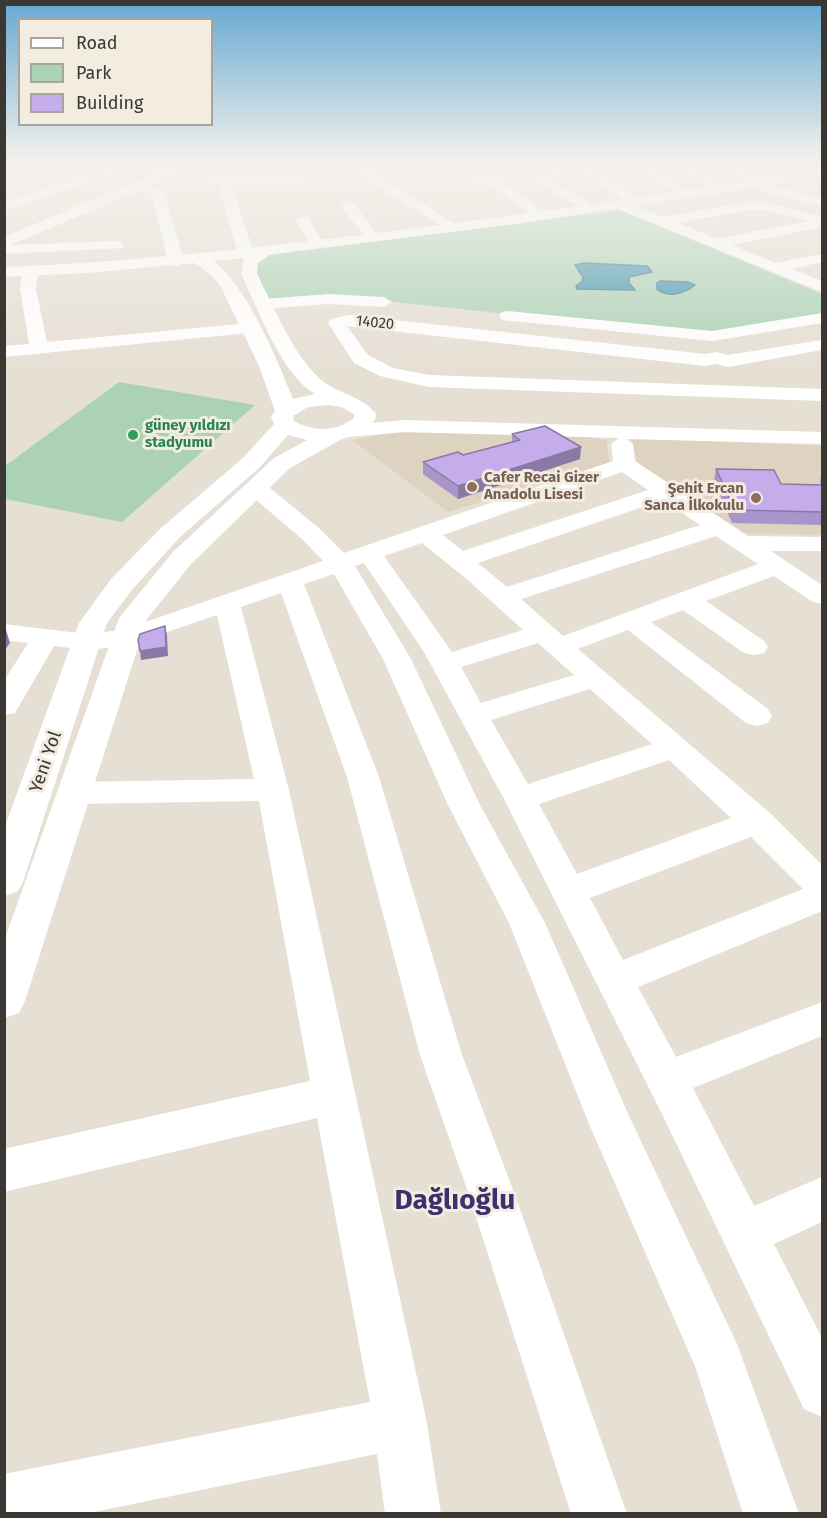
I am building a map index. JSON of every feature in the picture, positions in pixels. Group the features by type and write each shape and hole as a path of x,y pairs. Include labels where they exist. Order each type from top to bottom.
{"main road":[{"path":"4,272 120,267 411,233"},
{"path":"4,1001 133,618 182,558 282,464 359,426 364,420 365,414 361,408 313,384 296,366 249,274 250,261 267,250"},
{"path":"198,258 224,279 286,403 286,418 304,434 341,433"},
{"path":"286,418 294,406 314,400 347,402"},
{"name":"Yeni Yol","path":"4,882 93,622 121,585 170,533 251,463 286,418"}],"street":[{"path":"4,243 31,233"},
{"path":"168,233 176,261"},
{"path":"240,233 246,253"},
{"path":"311,233 318,244"},
{"path":"370,233 373,237"},
{"path":"689,233 822,288"},
{"path":"715,243 765,233"},
{"path":"4,250 116,239 120,267"},
{"path":"774,268 822,258"},
{"path":"30,272 28,289 39,348"},
{"path":"264,304 338,299 397,304"},
{"path":"491,314 712,336 822,318"},
{"name":"14020","path":"705,360 349,320 336,323 361,359 387,372 429,381 714,392"},
{"path":"4,352 249,328"},
{"path":"722,422 705,360 716,358 728,361 822,345"},
{"path":"728,361 749,423"},
{"path":"714,392 822,395"},
{"path":"347,402 418,412 822,426"},
{"path":"341,433 404,426 822,438"},
{"path":"621,432 624,464"},
{"path":"624,464 822,596"},
{"path":"4,632 87,642 126,638 624,464"},
{"path":"256,489 311,534 356,559 444,663 520,799 666,1079 822,1391"},
{"path":"461,560 666,492"},
{"path":"504,596 719,527"},
{"path":"425,534 504,596 550,640 675,747 758,821 822,886"},
{"path":"743,543 822,544"},
{"path":"356,559 397,659 464,805 527,923 611,1124 719,1362 771,1514"},
{"path":"444,663 632,620 777,566"},
{"path":"290,582 363,777 441,1054 496,1206 599,1514"},
{"path":"686,600 754,647"},
{"path":"227,603 273,790 400,1424 413,1514"},
{"path":"632,620 757,716"},
{"path":"4,706 14,675 45,638"},
{"path":"473,716 595,678"},
{"path":"520,799 675,747"},
{"path":"74,794 273,790"},
{"path":"568,892 758,821"},
{"path":"614,980 822,896"},
{"path":"666,1079 822,1019"},
{"path":"4,1171 334,1095"},
{"path":"744,1234 822,1199"},
{"path":"4,1502 400,1424"}],"shaded area":[{"name":"Cafer Recai Gizer Anadolu Lisesi","path":"392,433 577,435 606,440 610,463 448,512 352,440"},
{"name":"Şehit Ercan Sanca İlkokulu","path":"631,438 822,446 822,535 742,533 637,463"}],"green space":[{"path":"443,233 675,233 822,294 822,316 712,336 367,299 264,304 261,283 253,264 264,256"},
{"name":"güney yıldızı stadyumu","path":"119,382 255,405 122,522 5,499 5,466"}],"water":[{"path":"584,263 647,266 652,272 629,277 629,283 635,290 577,289 576,286 582,282 583,277 575,265"},
{"path":"660,281 688,282 695,285 681,292 666,294 657,289 657,283"}],"building":[{"path":"545,426 581,447 458,486 423,462 458,452 463,455 520,440 512,434"},
{"path":"716,469 774,470 781,484 822,485 822,512 735,510"},
{"path":"165,626 166,647 140,651 138,640 140,634"}],"place":[{"name":"güney yıldızı stadyumu","path":"133,435"},
{"name":"Cafer Recai Gizer Anadolu Lisesi","path":"472,487"},
{"name":"Şehit Ercan Sanca İlkokulu","path":"756,498"}],"district":[{"name":"Dağlıoğlu","path":"455,1201"}]}
